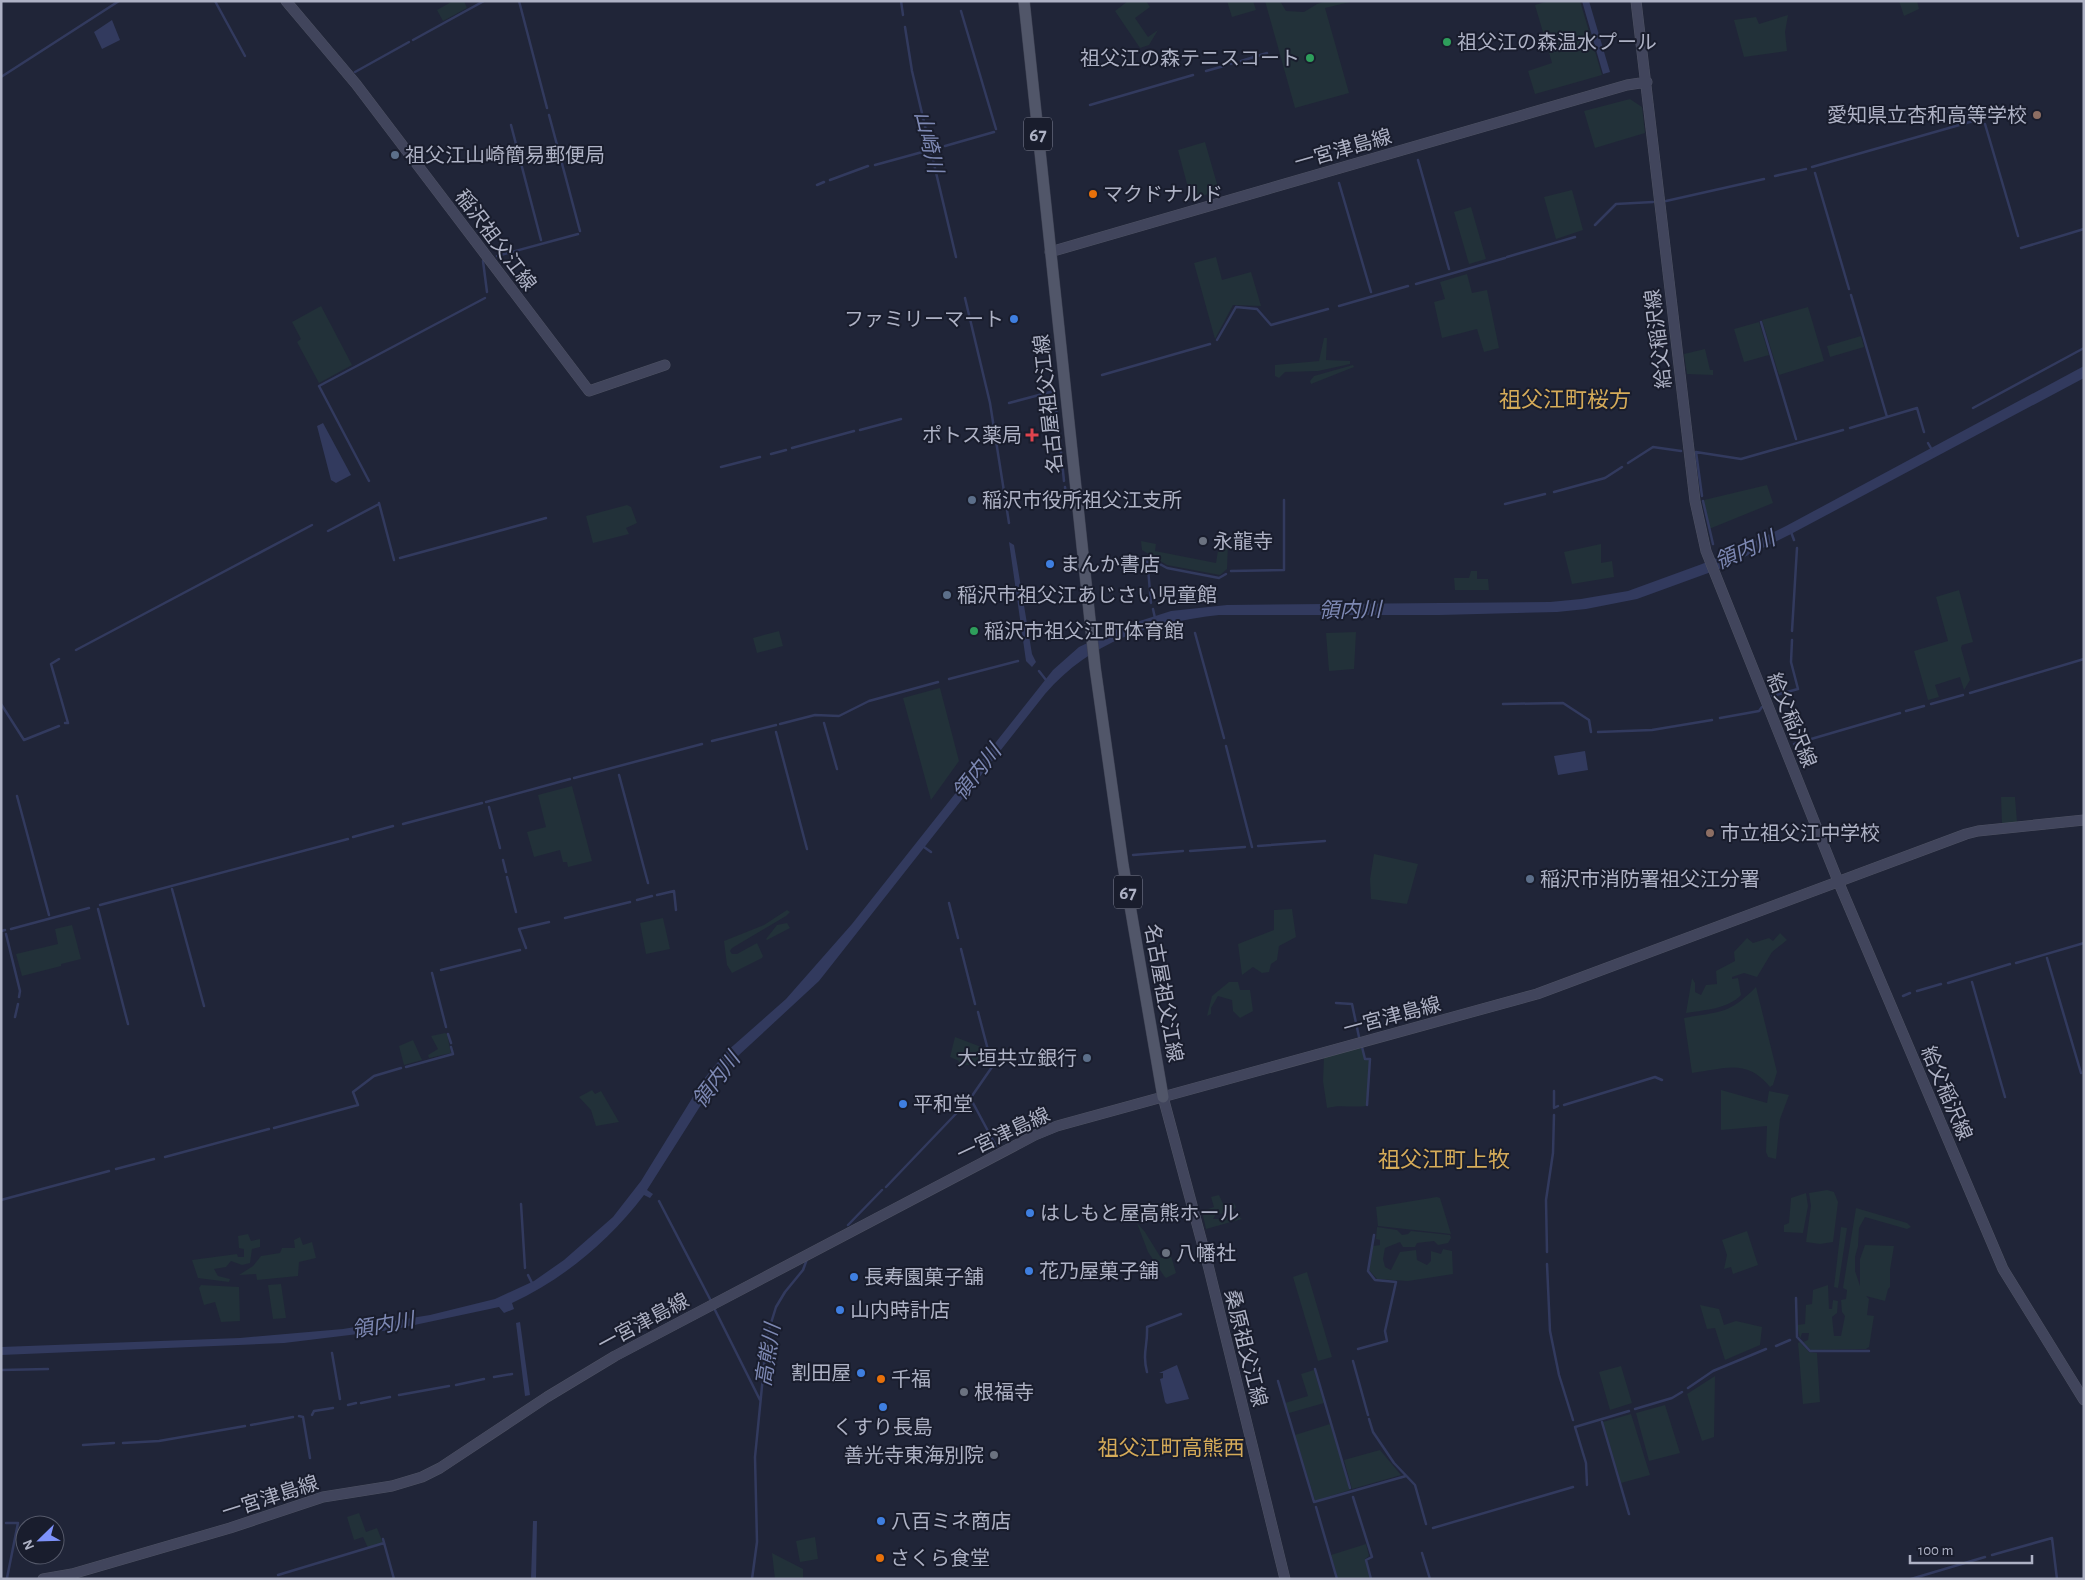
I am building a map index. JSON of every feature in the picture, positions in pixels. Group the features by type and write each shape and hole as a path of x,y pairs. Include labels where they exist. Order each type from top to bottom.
{"main road":[{"name":"稲沢祖父江線","path":"286,1 356,84 589,391 665,365"},
{"name":"名古屋祖父江線","path":"1024,1 1095,664 1123,865 1163,1097"},
{"name":"給父稲沢線","path":"1636,1 1695,501 1707,552 1838,881 2003,1269 2084,1400"},
{"name":"一宮津島線","path":"1050,252 1627,85 1646,82"},
{"name":"一宮津島線","path":"43,1579 72,1574 230,1528 323,1497 392,1486 422,1477 440,1468 566,1384 1022,1140 1057,1126 1537,994 1838,881 1978,831 2084,820"},
{"name":"桑原祖父江線","path":"1163,1097 1209,1272 1285,1579"}],"shaded area":[{"path":"453,1 464,1 467,8 443,21 437,10"},
{"path":"1128,1 1146,1 1150,7 1135,18 1148,37 1158,30 1149,45 1140,48 1115,11"},
{"path":"1227,1 1253,1 1256,10 1232,17"},
{"name":"祖父江の森テニスコート","path":"1265,1 1280,1 1286,11 1304,12 1317,4 1327,1 1354,1 1325,8 1349,93 1295,108"},
{"path":"1549,1 1580,1 1602,75 1535,94 1528,71 1552,63 1535,5"},
{"path":"1899,1 1917,1 1919,9 1904,16"},
{"path":"1788,15 1785,32 1787,51 1744,57 1734,20 1756,17 1759,24"},
{"path":"1630,99 1642,107 1645,133 1595,148 1584,111"},
{"path":"1205,142 1219,191 1191,199 1178,150"},
{"path":"1572,190 1583,230 1556,239 1544,197"},
{"path":"1471,207 1486,259 1469,264 1454,212"},
{"path":"1216,257 1222,280 1251,272 1261,306 1233,305 1215,339 1194,263"},
{"path":"1467,274 1472,293 1487,290 1499,348 1484,352 1477,329 1442,338 1434,302 1445,299 1440,282"},
{"path":"321,306 352,365 319,383 297,342 301,339 292,322"},
{"path":"1808,307 1824,361 1779,375 1762,320"},
{"path":"1759,322 1769,355 1744,362 1734,329"},
{"path":"1861,336 1864,347 1830,357 1827,346"},
{"path":"1324,338 1327,338 1326,360 1350,361 1350,364 1318,371 1285,372 1279,378 1275,376 1275,365 1319,361"},
{"path":"1705,349 1713,375 1687,374 1684,354"},
{"path":"1353,365 1354,367 1311,384 1310,381 1314,376"},
{"path":"1767,485 1773,503 1709,529 1704,500"},
{"path":"627,505 631,507 637,523 626,528 629,534 593,543 586,516"},
{"path":"1141,541 1156,544 1155,551 1216,563 1219,544 1228,545 1227,569 1220,575 1167,565 1142,550"},
{"path":"1601,544 1601,563 1612,561 1614,577 1572,584 1564,552"},
{"path":"1471,571 1477,571 1477,579 1488,579 1489,590 1455,590 1454,578 1469,578"},
{"path":"1959,590 1973,642 1962,645 1961,648 1970,680 1964,690 1960,677 1935,685 1939,697 1928,700 1914,651 1948,641 1936,597"},
{"path":"779,631 783,646 757,653 753,638"},
{"path":"1356,632 1354,669 1329,671 1326,633"},
{"path":"940,688 959,761 931,800 903,698"},
{"path":"572,786 592,861 568,867 567,862 563,862 560,850 534,857 527,832 546,827 538,795"},
{"path":"2001,797 2015,797 2017,822 2002,824"},
{"path":"1374,854 1418,864 1407,904 1371,899 1370,879"},
{"path":"1292,909 1296,937 1279,946 1277,960 1271,964 1269,972 1262,973 1253,967 1242,975 1238,944 1274,930 1274,910"},
{"path":"787,910 790,912 786,916 732,948 730,951 732,954 737,954 757,943 763,956 732,973 727,965 724,941 764,925"},
{"path":"663,918 670,949 646,954 640,923"},
{"path":"787,923 790,928 766,939 777,925"},
{"path":"72,925 81,959 22,976 16,954 58,944 55,929"},
{"path":"1780,933 1787,940 1772,952 1757,977 1744,973 1732,977 1732,979 1738,978 1741,995 1736,1000 1723,1006 1686,1013 1692,978 1695,983 1695,992 1701,995 1706,985 1717,984 1716,971 1735,961 1734,952 1747,938 1753,943 1769,938 1773,941"},
{"path":"1229,982 1238,982 1240,990 1250,990 1253,1011 1240,1018 1233,1011 1232,1000 1218,996 1211,1008 1211,1014 1207,1016 1212,996"},
{"path":"1756,987 1777,1072 1773,1085 1770,1087 1761,1078 1744,1069 1725,1068 1692,1073 1684,1018 1731,1007"},
{"path":"447,1034 451,1053 429,1058 428,1055 438,1049 431,1036"},
{"path":"955,1037 984,1048 975,1065 958,1065 959,1061 950,1057"},
{"path":"413,1040 422,1060 404,1065 399,1046"},
{"path":"1361,1047 1365,1060 1370,1059 1366,1106 1327,1108 1323,1081 1324,1057"},
{"path":"592,1090 595,1094 601,1091 619,1122 596,1126 591,1110 579,1097"},
{"path":"1721,1090 1767,1103 1769,1091 1789,1095 1780,1119 1776,1159 1768,1157 1766,1152 1767,1126 1721,1130"},
{"path":"1827,1190 1834,1192 1838,1202 1833,1242 1820,1244 1806,1242 1811,1206 1809,1193"},
{"path":"1806,1193 1808,1206 1803,1233 1784,1232 1784,1225 1789,1223 1791,1198"},
{"path":"1219,1195 1224,1206 1234,1203 1236,1207 1231,1213 1216,1214 1213,1219 1225,1219 1237,1215 1242,1219 1206,1229 1202,1211 1214,1207 1211,1197"},
{"path":"1440,1198 1451,1234 1378,1226 1376,1207"},
{"path":"1856,1208 1907,1223 1911,1227 1907,1229 1865,1217 1859,1228 1855,1271 1860,1286 1860,1259 1865,1245 1894,1246 1890,1270 1890,1287 1885,1301 1866,1296 1869,1299 1867,1315 1874,1316 1869,1347 1866,1349 1811,1350 1803,1342 1808,1340 1809,1333 1802,1333 1800,1339 1797,1325 1805,1324 1806,1305 1812,1304 1813,1290 1828,1285 1829,1309 1832,1309 1833,1300 1838,1301 1837,1313 1832,1317 1834,1336 1841,1336 1845,1316 1842,1312 1841,1300 1846,1299 1847,1290 1843,1288"},
{"path":"1137,1223 1145,1232 1161,1258 1171,1256 1176,1273 1166,1278 1164,1276 1148,1252"},
{"path":"1377,1227 1397,1230 1402,1235 1408,1234 1411,1231 1450,1235 1451,1238 1448,1243 1438,1245 1434,1241 1417,1243 1415,1247 1403,1247 1400,1242 1385,1248 1383,1259 1385,1267 1391,1270 1400,1252 1416,1250 1417,1260 1427,1265 1431,1261 1431,1251 1441,1254 1443,1249 1452,1251 1453,1274 1408,1281 1377,1279 1369,1270 1373,1246 1380,1245 1380,1240 1376,1239"},
{"path":"1841,1227 1847,1228 1838,1288 1834,1287"},
{"path":"1747,1231 1758,1265 1733,1274 1731,1267 1724,1269 1727,1255 1722,1240"},
{"path":"248,1234 251,1241 260,1239 260,1247 252,1249 250,1263 242,1265 231,1261 226,1267 214,1269 218,1276 230,1279 229,1282 198,1278 192,1260 237,1254 238,1257 244,1257 244,1249 239,1248 238,1236"},
{"path":"300,1237 303,1245 312,1242 316,1258 299,1262 298,1276 257,1280 256,1274 239,1275 253,1266 261,1256 280,1253 282,1248 295,1248 294,1240"},
{"path":"1307,1272 1332,1357 1318,1361 1293,1277"},
{"path":"281,1284 286,1318 273,1319 268,1285"},
{"path":"201,1285 239,1287 240,1321 221,1322 215,1302 204,1305 199,1288"},
{"path":"1700,1305 1719,1309 1724,1325 1736,1321 1762,1327 1760,1345 1725,1360 1715,1328 1707,1329"},
{"path":"1800,1342 1809,1352 1817,1353 1820,1402 1803,1404 1798,1343"},
{"path":"1621,1366 1632,1403 1610,1410 1599,1372"},
{"path":"1314,1370 1324,1403 1289,1413 1285,1403 1308,1396 1301,1374"},
{"path":"1715,1376 1714,1437 1702,1441 1687,1394"},
{"path":"1665,1405 1680,1453 1649,1461 1636,1413"},
{"path":"1631,1414 1650,1475 1621,1483 1603,1422"},
{"path":"1330,1424 1350,1490 1315,1501 1295,1435"},
{"path":"1380,1450 1401,1475 1352,1489 1344,1460"},
{"path":"359,1513 366,1532 377,1528 383,1543 368,1548 363,1537 354,1540 347,1517"},
{"path":"815,1537 818,1559 800,1562 796,1541"},
{"path":"1366,1544 1369,1556 1365,1559 1370,1579 1338,1579 1331,1555"},
{"path":"772,1553 803,1569 803,1579 775,1579"}],"water":[{"path":"1582,1 1589,1 1610,72 1603,74"},
{"path":"112,20 120,40 102,49 94,32"},
{"name":"領内川","path":"2084,366 2084,378 1791,534 1722,568 1637,599 1586,609 1557,612 1440,615 1219,615 1194,618 1146,629 1103,647 1063,675 1045,694 819,981 739,1055 718,1078 647,1190 653,1194 650,1198 644,1195 601,1243 568,1270 512,1303 514,1309 504,1313 499,1307 391,1330 284,1343 1,1355 1,1347 240,1338 343,1329 430,1315 495,1299 534,1281 564,1260 613,1217 641,1181 704,1079 726,1052 786,999 852,924 1053,670 1079,647 1121,627 1171,611 1227,605 1550,602 1628,591 1741,548 1786,526"},
{"path":"323,423 351,475 336,483 331,480 317,426"},
{"path":"1009,542 1014,545 1032,654 1036,662 1032,667 1026,661"},
{"path":"1585,751 1588,770 1558,775 1554,756"},
{"path":"520,1322 530,1395 525,1396 516,1323"},
{"path":"1177,1365 1189,1399 1167,1404 1160,1379 1163,1378 1163,1373 1159,1373"},
{"path":"533,1521 537,1521 536,1579 531,1579"}],"waterway":[{"path":"1,77 119,1"},
{"path":"215,1 245,56"},
{"path":"413,40 484,1"},
{"path":"519,1 547,108"},
{"name":"山崎川","path":"901,1 903,15"},
{"path":"961,11 996,129"},
{"name":"山崎川","path":"905,27 912,71 956,257"},
{"path":"355,72 409,42"},
{"path":"1241,61 1267,53"},
{"path":"1231,64 1235,62"},
{"path":"1206,71 1224,66"},
{"path":"1090,105 1193,75"},
{"path":"549,115 580,231"},
{"path":"1812,167 1984,118"},
{"path":"1985,124 2018,236"},
{"path":"511,125 541,240"},
{"path":"945,146 994,132"},
{"path":"875,165 926,151"},
{"path":"1418,160 1449,269"},
{"path":"830,180 868,166"},
{"path":"1775,176 1806,169"},
{"path":"1815,173 1849,289"},
{"path":"1666,201 1764,179"},
{"path":"817,185 824,182"},
{"path":"1339,183 1371,292"},
{"path":"1595,225 1616,204 1653,202"},
{"path":"2021,248 2084,229"},
{"path":"497,256 578,234"},
{"path":"1507,257 1575,237"},
{"path":"1416,284 1505,258"},
{"path":"483,261 487,292"},
{"path":"1339,306 1408,286"},
{"path":"1851,295 1887,417"},
{"path":"369,481 319,386 485,298"},
{"name":"山崎川","path":"965,298 990,403 1009,523"},
{"path":"1217,340 1236,307 1257,309 1271,325 1328,309"},
{"path":"1761,322 1796,439"},
{"path":"1102,375 1210,344"},
{"path":"1973,408 2084,348"},
{"path":"1009,403 1054,391 1059,433"},
{"path":"1850,428 1917,408 1924,432"},
{"path":"860,430 901,419"},
{"path":"1702,496 1696,452 1741,459 1843,430"},
{"path":"792,448 854,431"},
{"path":"1060,439 1061,446"},
{"path":"1928,443 1932,450"},
{"path":"1628,463 1653,447 1681,451"},
{"path":"771,454 786,450"},
{"path":"1061,452 1064,481"},
{"path":"721,467 760,457"},
{"path":"1554,492 1605,478 1622,467"},
{"path":"1065,487 1066,496"},
{"path":"1505,504 1545,494"},
{"path":"1231,571 1284,570 1284,500"},
{"name":"領内川","path":"1703,501 1713,544"},
{"path":"379,503 394,560"},
{"path":"328,531 379,504"},
{"path":"400,558 546,518"},
{"path":"76,650 312,525"},
{"path":"1791,532 1794,540"},
{"path":"1792,631 1797,548"},
{"path":"1151,603 1147,557 1167,568 1219,578 1226,574"},
{"path":"1153,609 1155,618"},
{"path":"1195,633 1224,738"},
{"path":"1772,696 1798,689 1791,662 1792,640"},
{"path":"59,659 51,664 68,723 65,723"},
{"path":"1970,693 2084,659"},
{"path":"949,679 1018,661"},
{"name":"山崎川","path":"1039,671 1046,680"},
{"path":"780,724 815,715 839,716 869,701 938,682"},
{"path":"1931,704 1963,695"},
{"path":"1503,704 1563,703 1589,720 1591,732"},
{"path":"1,704 24,740 59,726"},
{"path":"1906,711 1924,706"},
{"path":"1720,718 1759,711 1762,707"},
{"path":"1794,744 1900,713"},
{"path":"1598,732 1652,730 1712,720"},
{"path":"824,723 837,769"},
{"path":"712,741 776,725"},
{"path":"776,732 807,849"},
{"path":"574,778 702,744"},
{"path":"1226,746 1252,847"},
{"path":"619,775 648,883"},
{"path":"486,802 570,779"},
{"path":"17,796 49,915"},
{"path":"403,824 482,803"},
{"path":"489,807 500,848"},
{"path":"353,837 393,826"},
{"path":"100,905 348,839"},
{"path":"1258,846 1325,841"},
{"name":"高熊川","path":"924,847 931,852"},
{"path":"1190,851 1245,847"},
{"path":"1133,855 1183,851"},
{"path":"503,860 506,872"},
{"path":"507,877 516,912"},
{"path":"172,889 204,1006"},
{"path":"657,895 674,891 676,910"},
{"path":"637,900 652,896"},
{"path":"565,918 630,902"},
{"name":"高熊川","path":"949,903 958,938"},
{"path":"11,929 89,908"},
{"path":"98,909 128,1024"},
{"path":"526,948 519,929 549,922"},
{"path":"1,931 5,930"},
{"path":"6,934 20,991 19,997"},
{"path":"2016,963 2084,943"},
{"name":"高熊川","path":"961,949 975,1004"},
{"path":"441,970 520,950"},
{"path":"2047,958 2081,1073"},
{"path":"1948,983 2010,964"},
{"path":"432,973 446,1027"},
{"path":"1972,982 2005,1097"},
{"path":"1917,991 1941,984"},
{"path":"1903,996 1910,993"},
{"path":"1336,1003 1352,1004 1359,1037"},
{"path":"15,1017 18,1004"},
{"name":"高熊川","path":"978,1012 988,1050"},
{"path":"448,1034 451,1043"},
{"path":"406,1067 453,1054 451,1047"},
{"path":"1362,1047 1365,1059 1370,1059 1367,1105"},
{"name":"高熊川","path":"972,1096 992,1067 989,1054"},
{"path":"274,1128 358,1105 353,1092 374,1076 401,1068"},
{"path":"1564,1105 1655,1077 1662,1080"},
{"path":"1554,1091 1554,1108 1558,1106"},
{"name":"高熊川","path":"886,1187 970,1099"},
{"path":"973,1103 996,1146"},
{"path":"1547,1252 1546,1200 1553,1153 1554,1115"},
{"path":"165,1157 269,1129"},
{"path":"116,1169 154,1159"},
{"path":"1,1200 109,1171"},
{"name":"高熊川","path":"848,1225 882,1190"},
{"path":"659,1201 711,1301"},
{"path":"521,1204 525,1268"},
{"path":"1358,1349 1387,1341 1385,1331 1396,1282 1375,1280 1368,1271 1374,1235"},
{"path":"752,1579 757,1542 755,1457 767,1336 776,1307 785,1292 803,1270 807,1259"},
{"path":"1547,1264 1550,1331 1559,1375 1573,1420"},
{"path":"528,1275 532,1283"},
{"path":"1796,1298 1797,1337 1810,1351 1869,1351"},
{"path":"713,1306 760,1400"},
{"path":"1147,1372 1145,1359 1147,1327 1181,1314"},
{"path":"1776,1346 1790,1340"},
{"path":"1688,1388 1713,1371 1766,1349"},
{"path":"332,1353 340,1399"},
{"path":"1353,1361 1368,1415"},
{"path":"1,1370 48,1369"},
{"path":"1315,1369 1350,1488"},
{"path":"494,1377 512,1374"},
{"path":"456,1385 484,1379"},
{"path":"1278,1381 1314,1502 1406,1476"},
{"path":"399,1395 449,1386"},
{"path":"1635,1409 1672,1398 1682,1392"},
{"path":"361,1403 390,1397"},
{"path":"348,1405 356,1403"},
{"path":"312,1415 314,1411 333,1408"},
{"path":"1587,1485 1586,1463 1575,1427 1629,1411"},
{"path":"299,1416 303,1417 310,1458"},
{"path":"251,1425 293,1417"},
{"path":"1369,1419 1373,1432 1394,1463 1415,1485 1426,1524"},
{"path":"1602,1422 1629,1514"},
{"path":"123,1443 159,1441 245,1426"},
{"path":"83,1445 114,1443"},
{"path":"1433,1528 1573,1487"},
{"path":"1353,1497 1372,1557 1366,1560 1371,1579"},
{"path":"1316,1507 1337,1579"},
{"path":"6,1523 18,1523 7,1578"},
{"path":"1992,1555 2052,1538 2057,1579"},
{"path":"383,1539 394,1579"},
{"path":"278,1575 384,1543"},
{"path":"1422,1553 1430,1579"},
{"path":"1911,1579 1985,1557"}],"place":[{"name":"祖父江の森温水プール","path":"1447,42"},
{"name":"祖父江の森テニスコート","path":"1310,58"},
{"name":"愛知県立杏和高等学校","path":"2037,115"},
{"name":"祖父江山崎簡易郵便局","path":"395,155"},
{"name":"マクドナルド","path":"1093,194"},
{"name":"ファミリーマート","path":"1014,319"},
{"name":"ポトス薬局","path":"1032,435"},
{"name":"稲沢市役所祖父江支所","path":"972,500"},
{"name":"永龍寺","path":"1203,541"},
{"name":"まんか書店","path":"1050,564"},
{"name":"稲沢市祖父江あじさい児童館","path":"947,595"},
{"name":"稲沢市祖父江町体育館","path":"974,631"},
{"name":"市立祖父江中学校","path":"1710,833"},
{"name":"稲沢市消防署祖父江分署","path":"1530,879"},
{"name":"大垣共立銀行","path":"1087,1058"},
{"name":"平和堂","path":"903,1104"},
{"name":"はしもと屋高熊ホール","path":"1030,1213"},
{"name":"八幡社","path":"1166,1253"},
{"name":"花乃屋菓子舗","path":"1029,1271"},
{"name":"長寿園菓子舗","path":"854,1277"},
{"name":"山内時計店","path":"840,1310"},
{"name":"割田屋","path":"861,1373"},
{"name":"千福","path":"881,1379"},
{"name":"根福寺","path":"964,1392"},
{"name":"くすり長島","path":"883,1407"},
{"name":"善光寺東海別院","path":"994,1455"},
{"name":"八百ミネ商店","path":"881,1521"},
{"name":"さくら食堂","path":"880,1558"}],"district":[{"name":"祖父江町桜方","path":"1565,399"},
{"name":"祖父江町上牧","path":"1444,1159"},
{"name":"祖父江町高熊西","path":"1171,1448"}]}
